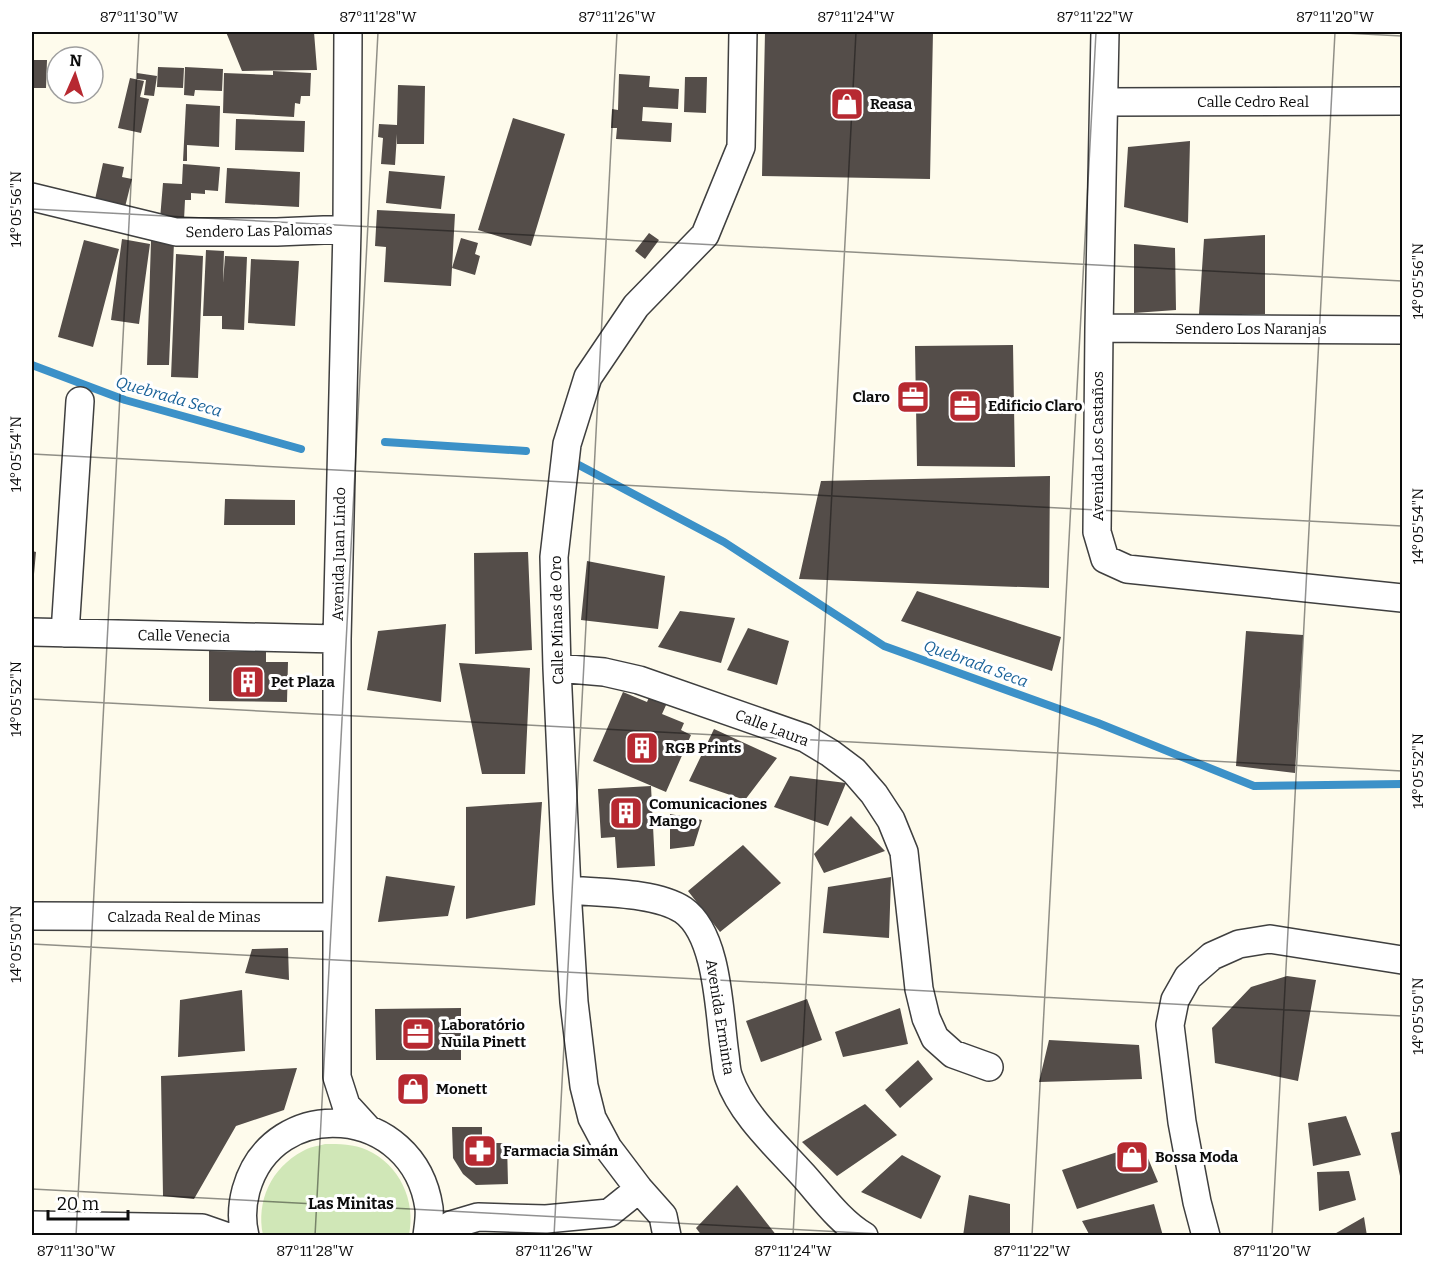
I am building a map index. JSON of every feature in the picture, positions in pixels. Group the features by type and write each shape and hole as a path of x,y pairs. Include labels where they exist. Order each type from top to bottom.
{"street":[{"name":"Avenida Juan Lindo","path":"348,32 347,229 337,639 337,1077 346,1105 368,1128"},
{"name":"Calle Minas de Oro","path":"667,1236 663,1216 608,1148 592,1118 584,1086 574,1002 567,890 554,557 567,444 588,377 636,306 705,235 741,147 742,32"},
{"name":"Avenida Los Castaños","path":"1105,32 1097,532 1106,559 1127,569 1402,598"},
{"name":"Calle Cedro Real","path":"1104,102 1402,101"},
{"name":"Sendero Las Palomas","path":"32,197 176,232 347,229"},
{"name":"Sendero Los Naranjas","path":"1099,328 1402,330"},
{"path":"65,633 80,400"},
{"name":"Calle Venecia","path":"32,632 337,639"},
{"name":"Calle Laura","path":"557,668 604,672 639,680 805,738 854,771 874,794 891,820 904,852 919,989 926,1018 935,1038 952,1054 989,1067"},
{"name":"Avenida Erminta","path":"567,890 662,901 683,910 699,926 707,944 713,968 728,1077 740,1101 756,1123 835,1212 864,1236"},
{"name":"Calzada Real de Minas","path":"32,916 336,917"},
{"path":"1206,1236 1197,1202 1182,1122 1170,1025 1175,1000 1188,977 1212,956 1239,944 1270,939 1402,960"},
{"name":"Avenida Juan Lindo","path":"305,1128 327,1104 337,1077"},
{"path":"244,1236 242,1205 249,1180 263,1158 282,1140 305,1128 320,1124 336,1123 368,1128 386,1137 401,1150 414,1165 423,1183 429,1210 429,1236 451,1225 478,1217 546,1219 609,1213 639,1189"},
{"path":"423,1183 447,1204 478,1217"},
{"path":"32,1225 214,1232 242,1205"}],"green space":[{"path":"325,1144 362,1148 388,1165 403,1185 407,1197 411,1222 409,1235 263,1235 261,1222 264,1198 274,1176 292,1158 308,1148"}],"building":[{"path":"226,32 314,32 317,70 242,71"},
{"name":"Reasa","path":"765,32 933,32 930,179 762,176"},
{"path":"32,60 45,60 45,88 32,88"},
{"path":"158,67 184,68 183,88 157,87"},
{"path":"185,67 223,69 222,91 195,90 194,96 184,95"},
{"path":"273,71 311,73 310,96 301,96 300,104 295,103 294,117 223,113 224,73 273,75"},
{"path":"137,73 157,76 154,96 144,95 146,80 137,79"},
{"path":"619,74 650,76 649,87 679,89 678,109 643,107 642,121 672,123 671,142 616,139 617,128 611,128 612,109 618,110"},
{"path":"685,77 707,77 706,113 684,112"},
{"path":"130,78 144,81 140,97 149,99 141,133 118,128"},
{"path":"398,85 425,86 424,144 397,144 397,134 395,165 381,164 383,138 378,137 379,124 397,125"},
{"path":"186,104 220,106 219,147 187,145 187,161 183,161"},
{"path":"513,118 565,134 531,246 478,230"},
{"path":"236,119 305,121 304,152 235,150"},
{"path":"1190,141 1188,223 1124,207 1128,147"},
{"path":"103,163 124,167 122,177 132,179 124,211 94,204"},
{"path":"183,164 220,167 218,191 205,190 205,194 191,193 191,200 185,200 184,220 160,219 163,183 182,184"},
{"path":"227,168 300,172 299,207 225,203"},
{"path":"389,171 445,176 441,209 386,203"},
{"path":"377,210 455,214 451,286 384,282 386,247 375,246"},
{"path":"649,233 659,240 645,259 635,251"},
{"path":"1265,235 1265,314 1199,314 1204,239"},
{"path":"461,238 478,243 475,254 480,256 475,275 452,268"},
{"path":"122,239 150,244 139,324 111,320"},
{"path":"84,240 119,249 93,347 58,337"},
{"path":"151,241 174,242 169,365 147,365"},
{"path":"1134,244 1175,248 1176,310 1134,313"},
{"path":"206,250 224,251 223,283 225,256 247,257 244,330 222,329 222,316 203,316"},
{"path":"176,254 203,256 198,378 171,377"},
{"path":"251,259 299,261 295,326 248,323"},
{"name":"Edificio Claro","path":"1013,345 1015,467 917,466 915,346"},
{"path":"1050,476 1049,588 799,579 821,481"},
{"path":"225,499 295,500 295,525 224,525"},
{"path":"32,551 36,552 33,585 32,585"},
{"path":"528,552 532,650 475,654 474,553"},
{"path":"587,561 665,576 658,629 581,620"},
{"path":"917,591 1061,637 1052,671 901,621"},
{"path":"680,611 735,618 721,663 658,647"},
{"path":"446,624 441,702 367,690 378,631"},
{"path":"748,628 789,641 777,685 727,670"},
{"path":"1246,631 1303,635 1295,773 1236,766"},
{"name":"Pet Plaza","path":"209,651 266,652 266,662 288,662 287,702 209,701"},
{"path":"459,663 530,668 525,774 482,774"},
{"name":"RGB Prints","path":"623,692 647,702 650,695 667,703 662,714 684,723 681,730 691,735 666,792 593,761"},
{"path":"714,729 777,758 745,800 689,781"},
{"path":"790,776 846,783 828,826 774,807"},
{"name":"Comunicaciones Mango","path":"651,786 655,866 617,868 615,837 601,838 598,789"},
{"path":"542,802 535,905 466,919 466,807"},
{"path":"670,814 702,820 694,846 670,849"},
{"path":"851,816 885,851 824,873 814,854"},
{"path":"743,845 781,883 720,932 688,891"},
{"path":"386,876 455,886 448,916 378,922"},
{"path":"891,877 889,938 823,933 828,887"},
{"path":"288,948 289,980 245,973 252,949"},
{"path":"1287,976 1316,980 1298,1081 1215,1063 1212,1028 1251,987"},
{"path":"242,990 245,1051 178,1057 180,1000"},
{"path":"807,999 822,1040 761,1062 746,1021"},
{"name":"Laboratório Nuila Pinett","path":"461,1008 461,1060 376,1060 375,1009"},
{"path":"900,1008 908,1044 843,1057 835,1032"},
{"path":"1049,1040 1139,1045 1142,1079 1039,1082"},
{"path":"918,1060 933,1079 900,1108 885,1090"},
{"path":"297,1068 284,1110 236,1126 194,1199 163,1196 161,1076"},
{"name":"Monett","path":"401,1079 426,1079 426,1100 400,1100"},
{"path":"865,1104 897,1135 837,1176 802,1142"},
{"path":"1346,1116 1361,1155 1313,1166 1308,1123"},
{"name":"Farmacia Simán","path":"452,1127 482,1127 482,1143 507,1143 508,1184 476,1185 463,1174 453,1158"},
{"path":"1402,1131 1402,1175 1400,1176 1391,1133"},
{"path":"1142,1144 1158,1182 1077,1209 1062,1170"},
{"path":"902,1155 941,1176 921,1219 861,1192"},
{"path":"1349,1171 1356,1200 1319,1211 1317,1172"},
{"path":"737,1185 777,1236 702,1236 696,1228"},
{"path":"969,1195 1010,1204 1010,1236 963,1236"},
{"path":"1154,1204 1163,1236 1090,1236 1082,1221"},
{"path":"1364,1217 1367,1236 1331,1236"}],"waterway":[{"name":"Quebrada Seca","path":"32,365 125,400 301,449"},
{"path":"385,442 526,451"},
{"name":"Quebrada Seca","path":"575,463 724,542 884,646 1098,723 1254,786 1402,784"}],"place":[{"name":"Reasa","path":"847,104"},
{"name":"Claro","path":"913,397"},
{"name":"Edificio Claro","path":"965,406"},
{"name":"Pet Plaza","path":"248,682"},
{"name":"RGB Prints","path":"642,748"},
{"name":"Comunicaciones Mango","path":"626,813"},
{"name":"Laboratório Nuila Pinett","path":"418,1034"},
{"name":"Monett","path":"413,1089"},
{"name":"Farmacia Simán","path":"480,1151"},
{"name":"Bossa Moda","path":"1132,1157"}],"district":[{"name":"Las Minitas","path":"351,1203"}]}
